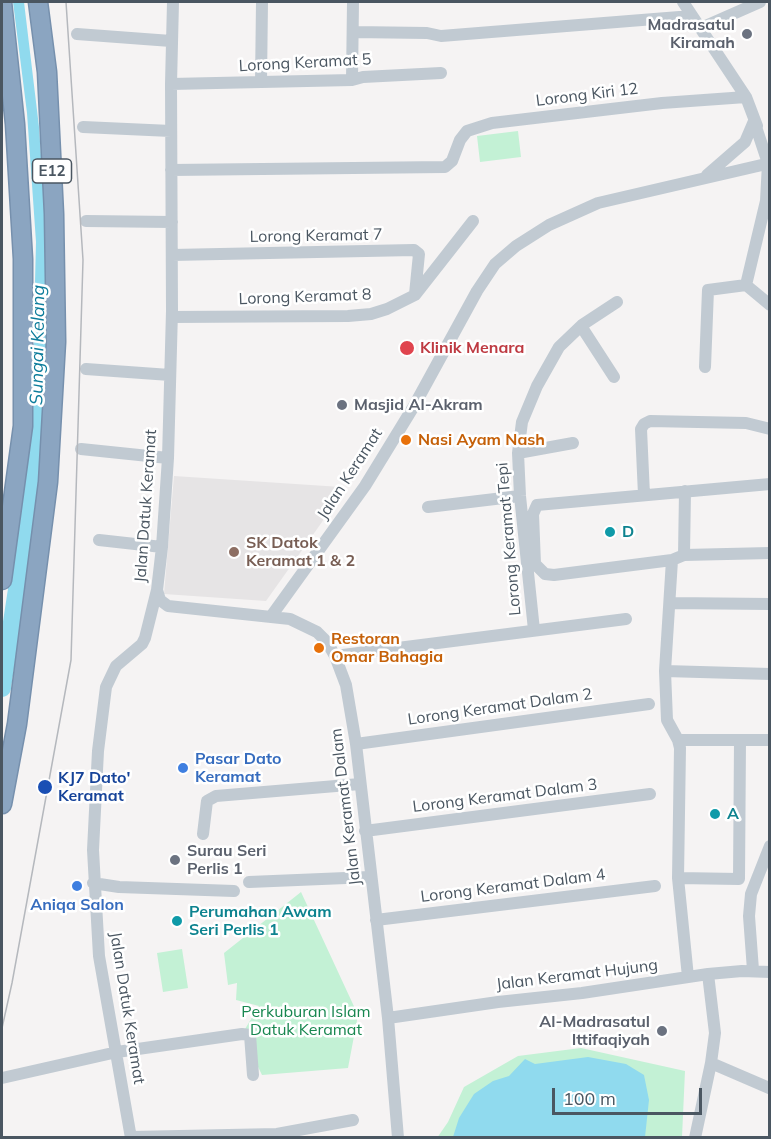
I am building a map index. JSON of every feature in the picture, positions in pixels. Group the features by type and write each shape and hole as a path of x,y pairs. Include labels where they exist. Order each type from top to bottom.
{"highway":[{"name":"E12","path":"2,2 15,124 23,259 23,426 2,579"},
{"name":"E12","path":"2,804 17,724 47,494 56,342 54,214 47,72 38,2"}],"street":[{"name":"Jalan Datuk Keramat","path":"131,1137 99,956 93,883 98,751 106,687 116,666 142,644 151,619 157,590 162,547 168,458 170,375 173,2"},
{"path":"261,82 262,2"},
{"path":"352,2 352,80"},
{"path":"683,2 746,97 769,163 766,201 746,285"},
{"path":"701,28 760,2"},
{"path":"353,32 428,33 441,36 692,16"},
{"path":"77,34 171,41"},
{"name":"Lorong Keramat 5","path":"171,84 352,80 363,77 441,73"},
{"name":"Lorong Kiri 12","path":"171,170 445,167 452,161 460,140 467,131 492,123 655,104 746,97"},
{"path":"754,121 770,145"},
{"name":"Jalan Keramat","path":"703,177 745,142 754,121"},
{"path":"83,127 171,131"},
{"name":"Jalan Keramat","path":"272,615 365,486 414,406 477,291 495,264 516,246 549,225 598,203 769,163"},
{"path":"86,221 172,222"},
{"name":"Lorong Keramat 8","path":"171,317 348,316 371,314 387,309 415,295 473,221"},
{"name":"Lorong Keramat 7","path":"172,255 414,250 419,254 415,295"},
{"path":"705,367 708,290 746,285 770,305"},
{"name":"Lorong Keramat Tepi","path":"534,630 520,496 518,453 522,423 537,386 559,347 580,326 617,302"},
{"path":"580,326 614,377"},
{"path":"86,369 170,375"},
{"path":"644,495 641,429 644,424 650,421 746,423 770,429"},
{"path":"518,453 573,443"},
{"path":"81,449 168,458"},
{"path":"770,484 537,505 533,514 535,564 545,574 554,575 678,557 770,553"},
{"path":"685,491 678,557 670,603 665,671 668,720 678,740 678,878 688,977"},
{"path":"428,507 520,496"},
{"path":"99,540 162,547"},
{"path":"151,619 168,606 160,600 157,590"},
{"path":"670,603 770,604"},
{"name":"Jalan Keramat Dalam","path":"168,606 272,615 290,619 317,632 327,642 335,656 346,685 356,744 388,1018 398,1137"},
{"path":"335,656 626,619"},
{"path":"665,671 770,674"},
{"name":"Lorong Keramat Dalam 2","path":"356,744 649,704"},
{"path":"678,740 770,740"},
{"path":"678,878 739,879 740,741"},
{"path":"203,834 207,801 216,796 360,784"},
{"name":"Lorong Keramat Dalam 3","path":"365,831 650,794"},
{"path":"753,970 749,916 751,894 770,846"},
{"path":"249,882 370,877"},
{"path":"93,883 119,887 234,891"},
{"name":"Lorong Keramat Dalam 4","path":"376,920 655,886"},
{"name":"Jalan Keramat Hujung","path":"388,1018 708,974 753,970 770,972"},
{"path":"695,1137 715,1033 708,974"},
{"path":"2,1078 117,1052 242,1034 250,1035 253,1075"},
{"path":"711,1063 769,1088"},
{"path":"131,1137 278,1136 353,1120"}],"shaded area":[{"name":"SK Datok Keramat 1 & 2","path":"174,476 341,487 322,522 266,601 164,594"}],"green space":[{"path":"518,131 521,157 480,162 477,136"},
{"name":"Perkuburan Islam Datuk Keramat","path":"301,892 358,1015 348,1068 262,1075 242,1034 259,1006 236,1000 237,983 228,985 224,953"},
{"path":"182,949 188,988 163,992 157,953"},
{"path":"581,1048 685,1071 682,1137 437,1138 448,1122 464,1087 518,1056"}],"water":[{"path":"13,2 24,2 39,127 45,212 47,308 45,398 42,452 31,555 16,554 33,363 36,242 27,113"},
{"path":"588,1057 626,1064 644,1075 649,1100 645,1137 453,1137 459,1118 474,1094 493,1081 509,1076 525,1059 535,1064"}],"waterway":[{"name":"Sungai Kelang","path":"2,688 26,530"}],"tram line":[{"path":"2,1028 71,660 83,260 66,2"}],"place":[{"name":"Madrasatul Kiramah","path":"747,34"},
{"name":"Klinik Menara","path":"407,348"},
{"name":"Masjid Al-Akram","path":"342,405"},
{"name":"Nasi Ayam Nash","path":"406,440"},
{"name":"D","path":"610,532"},
{"name":"SK Datok Keramat 1 & 2","path":"234,552"},
{"name":"Restoran Omar Bahagia","path":"319,648"},
{"name":"Pasar Dato Keramat","path":"183,768"},
{"name":"KJ7 Dato' Keramat","path":"45,787"},
{"name":"A","path":"715,814"},
{"name":"Surau Seri Perlis 1","path":"175,860"},
{"name":"Aniqa Salon","path":"77,886"},
{"name":"Perumahan Awam Seri Perlis 1","path":"177,921"},
{"name":"Al-Madrasatul Ittifaqiyah","path":"662,1031"}]}
